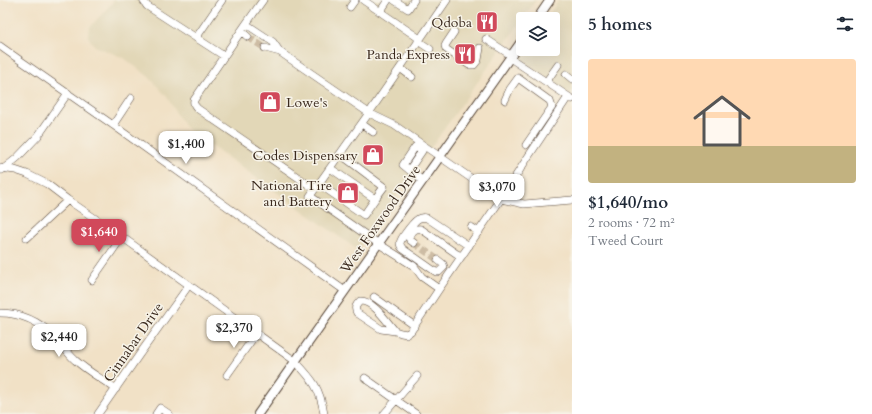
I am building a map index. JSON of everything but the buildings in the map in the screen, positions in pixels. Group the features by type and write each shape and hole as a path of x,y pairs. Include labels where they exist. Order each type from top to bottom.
{"main road":[{"path":"542,12 550,0"},
{"name":"West Foxwood Drive","path":"258,414 516,50"}],"street":[{"path":"143,0 147,6 224,56"},
{"path":"196,38 222,0"},
{"path":"263,0 240,31 193,103 195,106 364,216 384,187 340,154"},
{"path":"350,7 355,0"},
{"path":"363,0 430,49"},
{"path":"380,12 388,0"},
{"path":"397,1 408,9 414,0"},
{"path":"439,289 422,276 414,266 379,244 310,196 362,124 447,0"},
{"path":"246,24 273,42 280,52"},
{"path":"240,31 248,36"},
{"path":"454,32 445,46 446,49 469,65 474,65 478,60 480,48"},
{"path":"395,331 375,308 367,302 360,301 356,306 355,310 357,313 382,329 407,334 411,331 501,199 528,156 570,98 486,39"},
{"path":"0,46 113,124 345,291"},
{"path":"265,48 280,52 369,113 394,125 501,199 524,204 572,200"},
{"path":"546,82 558,65"},
{"path":"400,68 412,77"},
{"path":"505,100 510,89 518,78 550,101 552,107 526,145"},
{"path":"1,170 28,147 38,136 68,93"},
{"path":"113,124 131,98"},
{"path":"362,124 373,132"},
{"path":"330,168 375,199"},
{"path":"1,170 15,170 47,184 295,361 317,386 324,414"},
{"path":"408,170 423,180"},
{"path":"27,238 68,200"},
{"path":"438,260 444,267 439,272 436,272 403,249 401,246 400,243 411,225 418,218 427,218 469,246"},
{"path":"471,227 478,232"},
{"path":"414,243 409,238 410,234 418,228 462,256"},
{"path":"92,280 122,237"},
{"name":"Cinnabar Drive","path":"98,414 189,285"},
{"path":"374,297 415,326"},
{"path":"0,313 12,313 27,317 39,324 56,338 66,352 76,361 116,389"},
{"path":"227,375 256,334"},
{"path":"384,414 417,376"},
{"path":"365,378 416,414"},
{"path":"156,414 160,408 169,414"}],"shaded area":[{"path":"113,0 536,0 527,12 516,12 516,28 358,250 185,127 167,97 149,77 124,58 95,46 90,40 88,34 90,27 114,1"},
{"path":"559,0 572,0 572,95 518,58 519,56 560,56 560,12 551,12"}],"tunnel":[{"path":"248,37 265,48"},
{"path":"414,243 438,260"}],"place":[{"name":"Qdoba","path":"487,22"},
{"name":"Panda Express","path":"465,54"},
{"name":"Lowe's","path":"270,102"},
{"name":"Codes Dispensary","path":"373,155"},
{"name":"National Tire and Battery","path":"348,193"}]}
